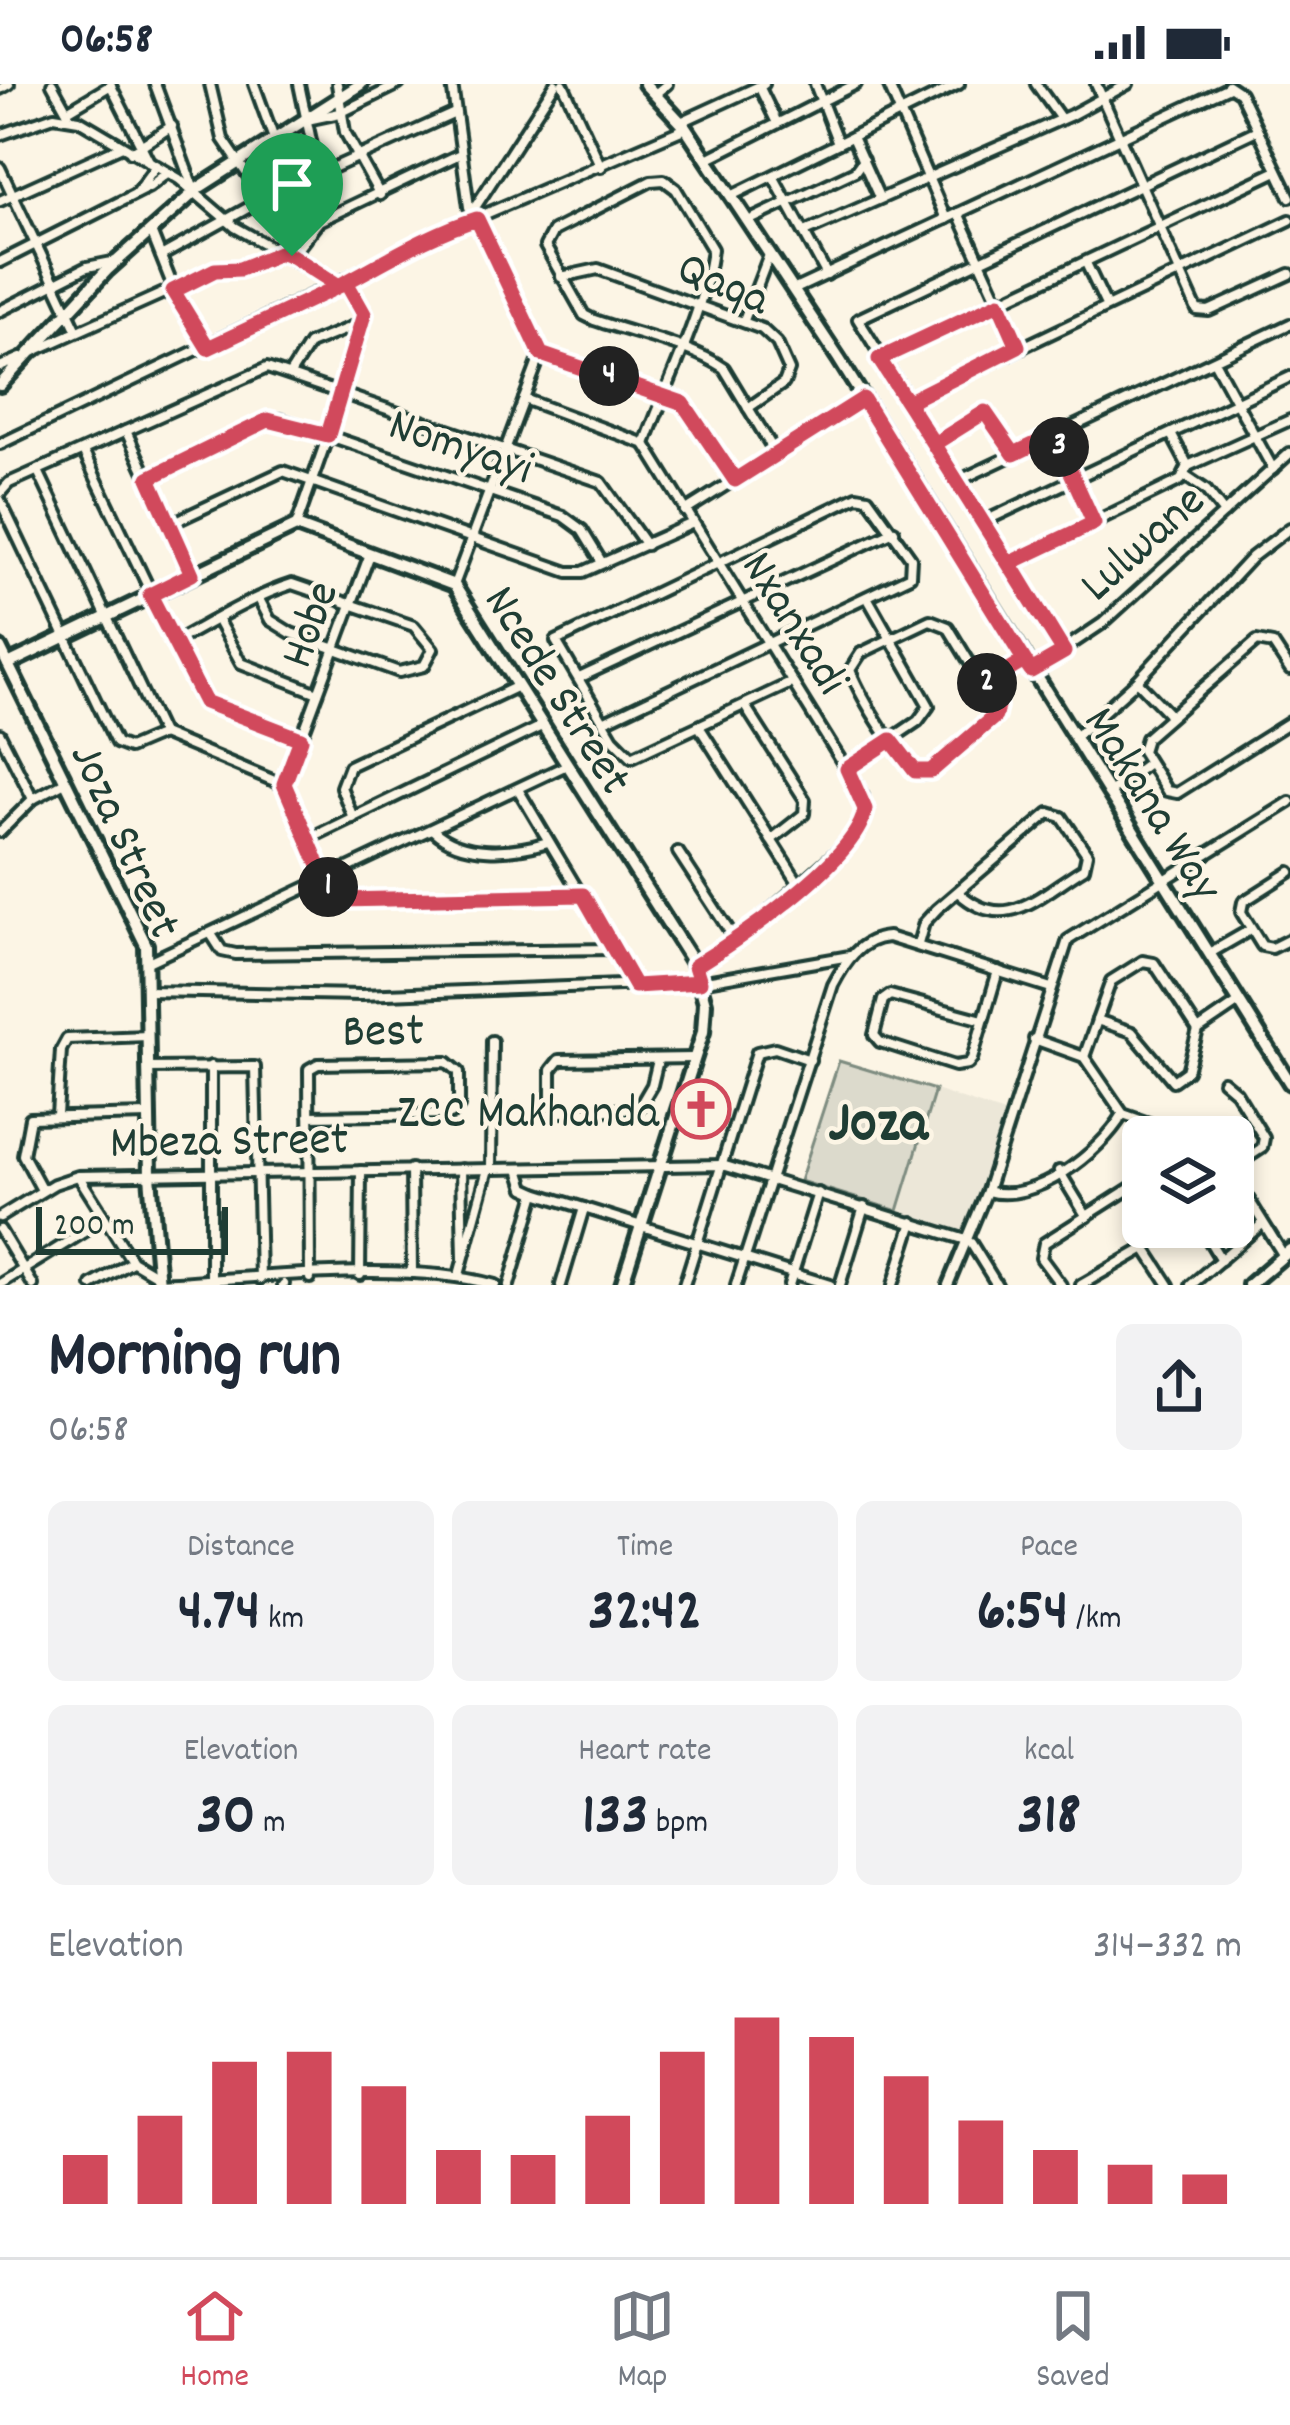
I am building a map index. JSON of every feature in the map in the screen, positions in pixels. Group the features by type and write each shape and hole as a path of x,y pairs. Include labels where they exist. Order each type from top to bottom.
{"street":[{"path":"0,89 9,84"},
{"path":"4,666 296,526 343,394 364,314 343,284 227,221 194,192 68,113 52,84"},
{"path":"155,84 194,192"},
{"path":"210,84 215,120 264,199"},
{"path":"254,84 274,140"},
{"path":"298,84 318,174"},
{"path":"337,84 340,113 380,194"},
{"path":"0,385 117,261 194,192 361,84"},
{"path":"306,120 340,113 399,84"},
{"path":"452,84 460,154 475,215 541,354 454,585"},
{"path":"559,84 601,167"},
{"path":"475,215 559,84"},
{"name":"Makana Way","path":"645,84 683,125 794,290 1290,1082"},
{"path":"656,94 667,84"},
{"path":"814,84 838,143"},
{"path":"705,160 856,84"},
{"path":"888,84 946,219"},
{"path":"731,196 958,84"},
{"path":"1036,84 1061,119"},
{"path":"1096,84 1200,311 1290,274"},
{"path":"805,232 1061,119 1128,84"},
{"path":"0,135 27,121 68,113 111,85 153,165"},
{"path":"0,444 343,284 475,215 601,167 760,85 777,123"},
{"path":"794,290 1228,86 1240,93 1290,197"},
{"path":"161,256 264,199 455,113"},
{"path":"0,201 172,126"},
{"path":"1064,652 879,359 860,316 1257,130"},
{"path":"852,137 879,197"},
{"path":"0,367 215,270 240,269 287,254 319,221 460,154"},
{"path":"748,221 855,171 863,160"},
{"path":"135,194 153,165"},
{"path":"0,168 77,331"},
{"path":"879,359 1277,171"},
{"path":"0,262 135,194 166,173"},
{"path":"772,176 827,275"},
{"path":"524,399 645,444 679,350 696,304 712,243 676,189 664,180 652,181 548,234 545,246 584,315 679,350 724,368 776,454"},
{"path":"958,213 1018,346"},
{"path":"907,402 1290,220"},
{"path":"152,233 173,291 208,348"},
{"path":"744,320 769,255"},
{"path":"0,311 87,267 117,261"},
{"path":"1085,262 1106,305"},
{"name":"Qaqa","path":"561,277 593,268 744,320 772,337 789,370 784,383 748,408"},
{"path":"290,374 309,344 358,324"},
{"path":"958,482 1290,324"},
{"path":"541,354 663,394 688,407 735,480"},
{"path":"1214,361 1273,469"},
{"path":"162,734 134,746 119,746 63,638 0,497 9,483 260,368 508,447 604,484 646,545"},
{"path":"983,521 1290,377"},
{"path":"685,511 863,399"},
{"path":"934,444 985,412 1014,454"},
{"path":"1010,563 1290,419"},
{"name":"Nomyayi","path":"149,478 268,420 328,435 491,490 576,524 601,561"},
{"path":"126,431 192,574"},
{"path":"1171,434 1186,471 1224,513"},
{"path":"1054,435 1094,523"},
{"name":"Nxanxadi","path":"645,444 862,796 862,825 801,887 736,941 695,966"},
{"path":"83,451 172,644 205,702 301,739"},
{"name":"Lulwane","path":"985,684 1064,652 1290,453"},
{"path":"38,471 162,734 284,784 334,896 358,904 583,895"},
{"path":"170,524 276,472 313,480 560,570 583,572 693,523"},
{"path":"604,721 910,576 911,558 871,500 857,496 559,636 557,645 604,721 632,757 793,682"},
{"name":"Ncede Street","path":"296,526 454,585 695,966 705,1003 694,1058"},
{"path":"1073,738 1137,680 1252,557 1290,528"},
{"path":"620,554 636,530"},
{"path":"579,678 894,531"},
{"name":"Hobe","path":"284,784 370,554"},
{"path":"172,644 217,619 260,599 299,584 414,626 433,649 424,666 408,673 275,625 260,599"},
{"path":"847,769 927,713 928,697 867,597"},
{"path":"217,619 235,656 250,670 318,693"},
{"path":"930,620 942,621 997,706 995,716 931,771 915,771 850,670 856,656 892,638 930,620"},
{"path":"1290,670 1273,644 1256,641 1143,743 1148,763 1167,791 1177,793 1290,722"},
{"name":"Joza Street","path":"0,649 4,666 140,928 148,962 148,1115 156,1281"},
{"path":"1137,680 1170,715"},
{"path":"352,818 341,787 349,766 518,686"},
{"path":"745,706 805,800 803,814 772,840"},
{"path":"308,839 544,725"},
{"path":"700,728 801,887"},
{"path":"0,734 33,799"},
{"path":"0,763 9,753"},
{"path":"1108,793 1148,763"},
{"path":"148,962 567,765"},
{"path":"0,832 33,799 67,782"},
{"path":"519,790 635,986"},
{"path":"948,1285 963,1239 971,1235 987,1191 1068,940 1290,802"},
{"path":"918,944 924,923 958,892 1049,813 1062,817 1087,854 1084,868 1011,912 989,913 958,892"},
{"path":"433,830 462,848 516,849 548,842"},
{"path":"678,852 736,941"},
{"path":"1290,872 1244,902 1240,912 1267,948 1290,939"},
{"path":"1210,953 1250,930"},
{"path":"211,934 222,951 236,954 613,949"},
{"path":"147,991 362,995 700,982 850,956 878,937 918,944 1051,988"},
{"path":"736,1285 833,985 850,956"},
{"path":"1084,1057 1111,981 1149,960 1198,1030"},
{"path":"983,1020 890,995 883,1000 874,1035 880,1042 962,1066 972,1059 998,971"},
{"path":"1097,1020 1132,1032 1173,1081 1187,1071 1198,1030 1240,1002"},
{"path":"57,1115 62,1050 68,1039 148,1036"},
{"path":"459,1275 490,1169 492,1040"},
{"path":"1034,1040 1084,1057 1129,1116"},
{"path":"684,1285 758,1052 775,1048 810,1060"},
{"path":"622,1285 694,1058 559,1060 551,1070 551,1107 561,1112 638,1108 652,1085 658,1060"},
{"name":"Best","path":"309,1116 451,1114 459,1106 459,1072 447,1062 313,1066 308,1074 310,1278"},
{"path":"211,1066 211,1281"},
{"path":"148,1068 255,1066 260,1279"},
{"path":"1223,1081 1251,1116"},
{"path":"987,1191 1018,1195 1106,1142 1123,1114"},
{"path":"42,1190 23,1155 24,1129 30,1118 148,1115"},
{"path":"1254,1122 1264,1138 1254,1154"},
{"name":"Mbeza Street","path":"0,1217 42,1190 78,1176 660,1164 722,1166 963,1239"},
{"path":"411,1169 412,1273"},
{"path":"461,1169 463,1260"},
{"path":"519,1169 526,1188 536,1193 830,1285"},
{"path":"360,1275 361,1171"},
{"path":"1059,1171 1087,1216"},
{"path":"78,1176 133,1261 156,1281 260,1279 283,1283 412,1273 459,1275 495,1285"},
{"path":"509,1285 536,1193"},
{"path":"789,1285 818,1193"},
{"path":"1060,1285 1041,1258 1041,1248 1122,1194"},
{"path":"840,1285 864,1207"},
{"path":"561,1285 584,1208"},
{"path":"1249,1285 1287,1253 1254,1210"},
{"path":"0,1284 105,1219"},
{"path":"893,1285 913,1222"},
{"path":"1191,1285 1262,1225"},
{"path":"0,1230 33,1285"},
{"path":"963,1239 971,1243 997,1285"},
{"path":"1082,1285 1145,1248 1169,1285"},
{"path":"1214,1248 1221,1260"},
{"path":"92,1285 133,1261"}],"shaded area":[{"path":"839,1061 935,1090 898,1211 800,1181"},
{"path":"935,1090 1004,1113 967,1226 960,1230 898,1211"}],"place":[{"name":"ZCC Makhanda","path":"701,1109"}],"district":[{"name":"Joza","path":"878,1118"}],"route":[{"path":"292,256 282,252 240,269 215,270 173,291 208,348 331,290 346,282 398,255 448,230 477,219 541,354 683,403 735,480 863,399 1031,671 1064,652 1010,563 1094,523 1054,435 1014,454 985,412 934,444 879,359 999,303 1018,346 907,402 934,444 1010,563 1064,652 1031,671 1024,661 985,684 997,713 931,771 915,771 891,740 847,769 865,809 856,835 736,941 695,966 700,982 635,986 583,895 358,904 340,900 329,889 284,784 301,739 205,702 150,595 192,574 149,478 268,420 280,419 328,435 364,314 356,292 346,282 339,286 319,275 292,256"}]}
